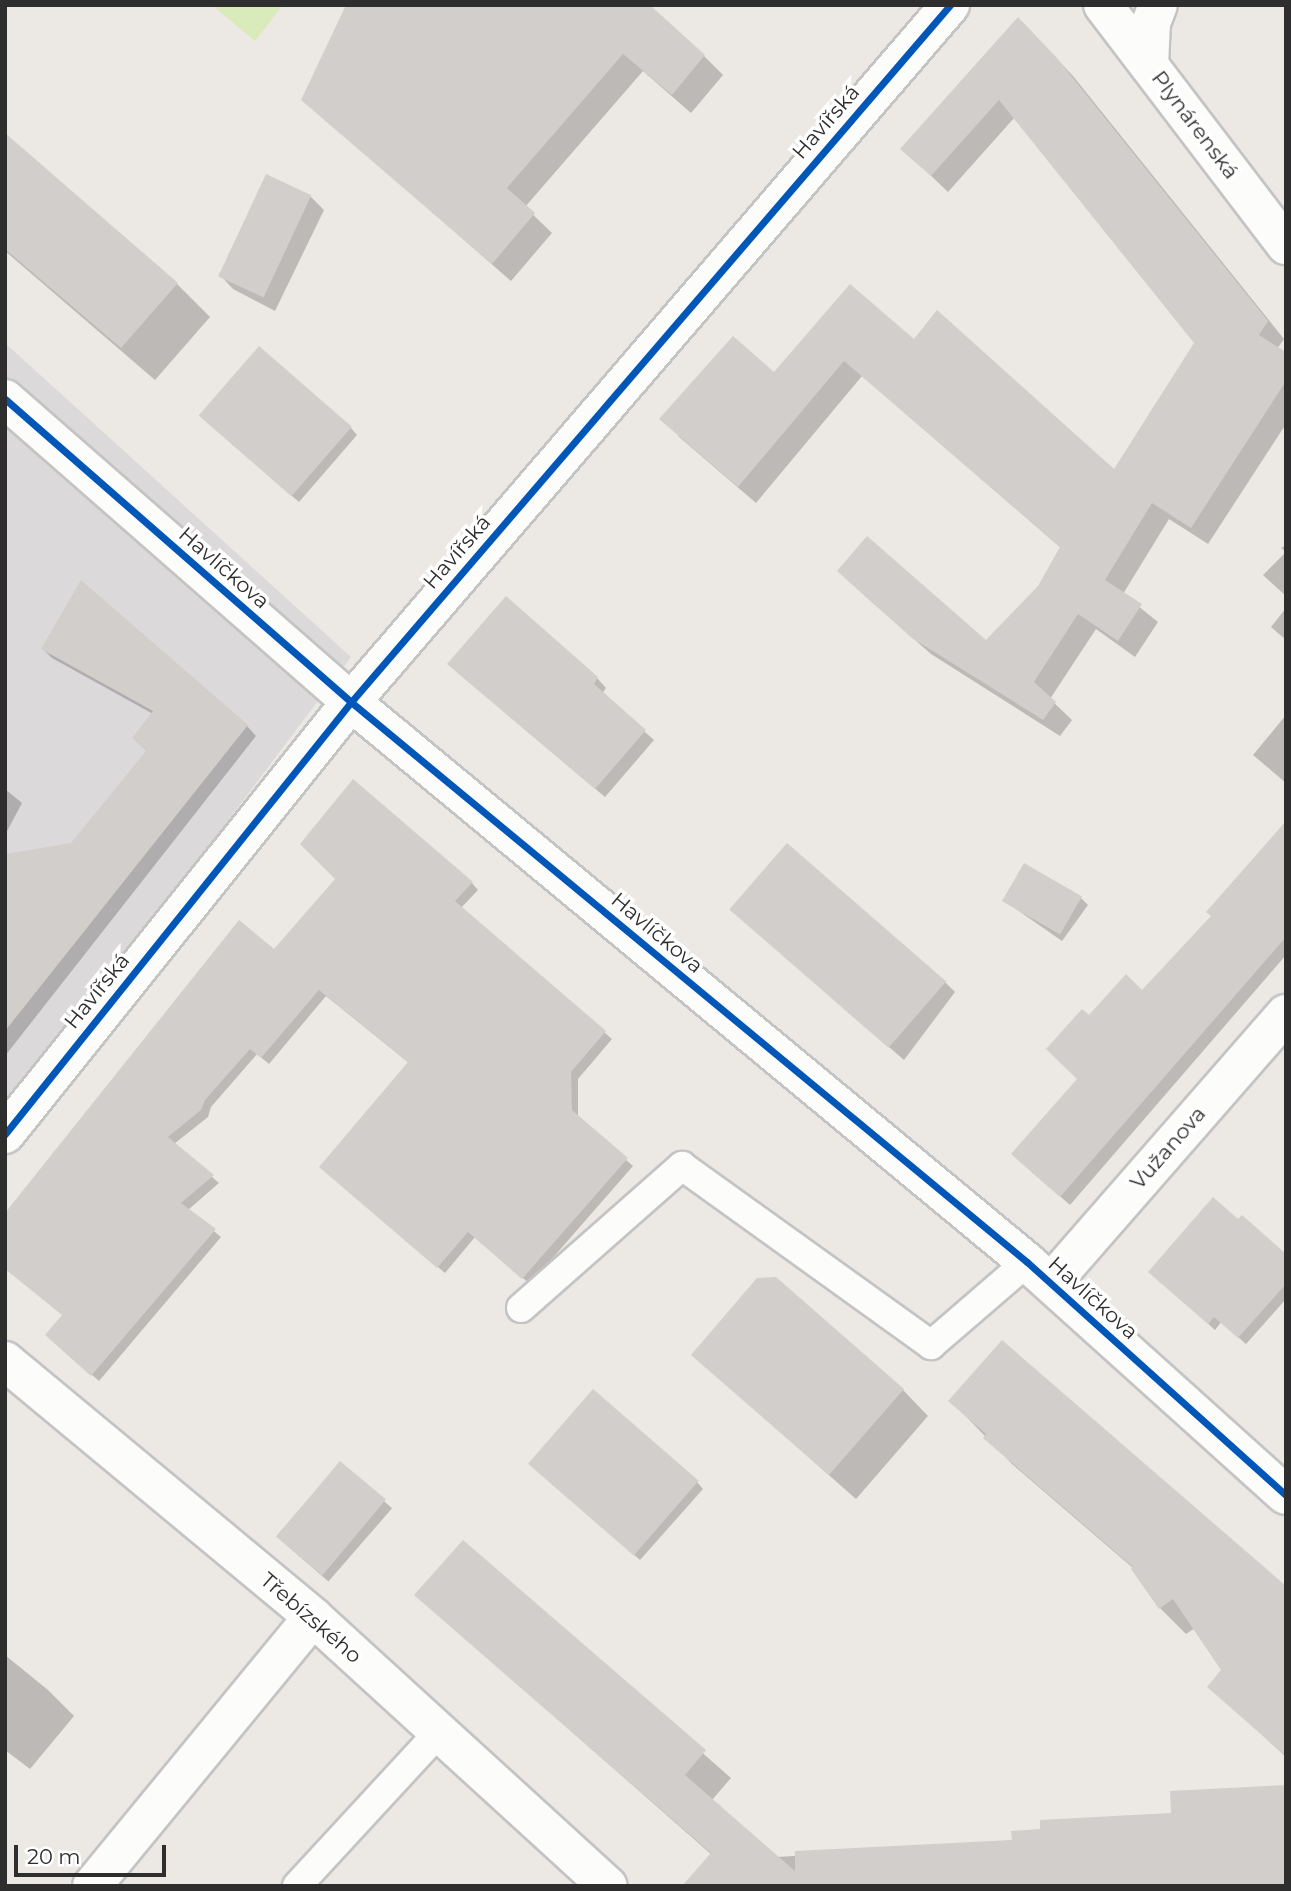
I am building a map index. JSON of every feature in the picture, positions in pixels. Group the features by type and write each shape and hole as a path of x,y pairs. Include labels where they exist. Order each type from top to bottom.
{"street":[{"name":"Havířská","path":"5,1134 351,702 950,5"},
{"name":"Plynárenská","path":"1103,5 1286,245"},
{"path":"1149,65 1151,23 1158,5"},
{"name":"Havlíčkova","path":"5,400 351,702 1039,1272 1286,1495"},
{"name":"Vužanova","path":"1039,1272 1286,1014"},
{"name":"Třebízského","path":"5,1360 313,1617 608,1886"},
{"path":"92,1886 313,1617"}],"lane":[{"path":"521,1308 682,1166 931,1345 1039,1272"},
{"path":"297,1886 439,1732"}],"shaded area":[{"path":"5,343 351,657 5,1117"}],"green space":[{"path":"212,5 283,5 255,41"}],"building":[{"path":"346,5 650,5 705,55 672,95 623,54 507,188 535,213 492,264 301,100"},
{"path":"1018,17 1056,57 1268,321 1259,335 1286,352 1286,381 1191,528 1152,503 1105,580 1142,604 1118,641 1078,614 1034,682 1056,702 1043,720 912,638 837,571 867,536 986,640 1038,586 1060,547 844,361 738,487 659,419 733,336 774,372 850,284 914,339 937,310 1114,469 1194,343 999,100 931,176 900,149"},
{"path":"5,133 178,283 121,348 5,249"},
{"path":"266,174 311,195 264,298 218,276"},
{"path":"259,346 352,427 291,496 199,415"},
{"path":"81,580 248,725 5,1031 5,854 71,843 146,751 132,738 153,711 41,649"},
{"path":"506,596 598,677 594,684 646,730 595,789 447,664"},
{"path":"353,779 473,882 455,901 606,1031 571,1072 572,1110 628,1158 522,1279 468,1232 437,1268 319,1167 408,1062 319,990 261,1058 250,1049 205,1100 201,1110 168,1137 214,1175 181,1203 216,1229 91,1376 45,1335 62,1315 5,1269 5,1213 239,920 274,949 335,879 300,844"},
{"path":"1286,821 1286,937 1060,1197 1011,1154 1077,1079 1046,1049 1082,1009 1089,1015 1126,974 1142,990 1211,916 1206,912"},
{"path":"787,843 946,981 889,1048 729,909"},
{"path":"1024,863 1082,896 1060,935 1002,901"},
{"path":"1213,1197 1238,1219 1242,1215 1286,1254 1286,1284 1238,1338 1214,1317 1208,1324 1148,1272"},
{"path":"776,1277 904,1389 829,1475 691,1355 757,1278"},
{"path":"1002,1340 1286,1586 1286,1756 1207,1687 1221,1670 1173,1599 1159,1609 1131,1569 1133,1567 983,1438 986,1434 948,1401"},
{"path":"593,1389 699,1481 634,1556 528,1464"},
{"path":"340,1461 386,1500 322,1575 276,1537"},
{"path":"463,1540 706,1750 685,1775 795,1871 795,1851 1012,1840 1011,1831 1040,1829 1040,1820 1171,1813 1170,1791 1286,1785 1286,1886 682,1886 711,1853 414,1595"}],"cycle path":[{"path":"5,1134 351,702 950,5"},
{"path":"5,399 351,702 1027,1262 1286,1495"}]}
